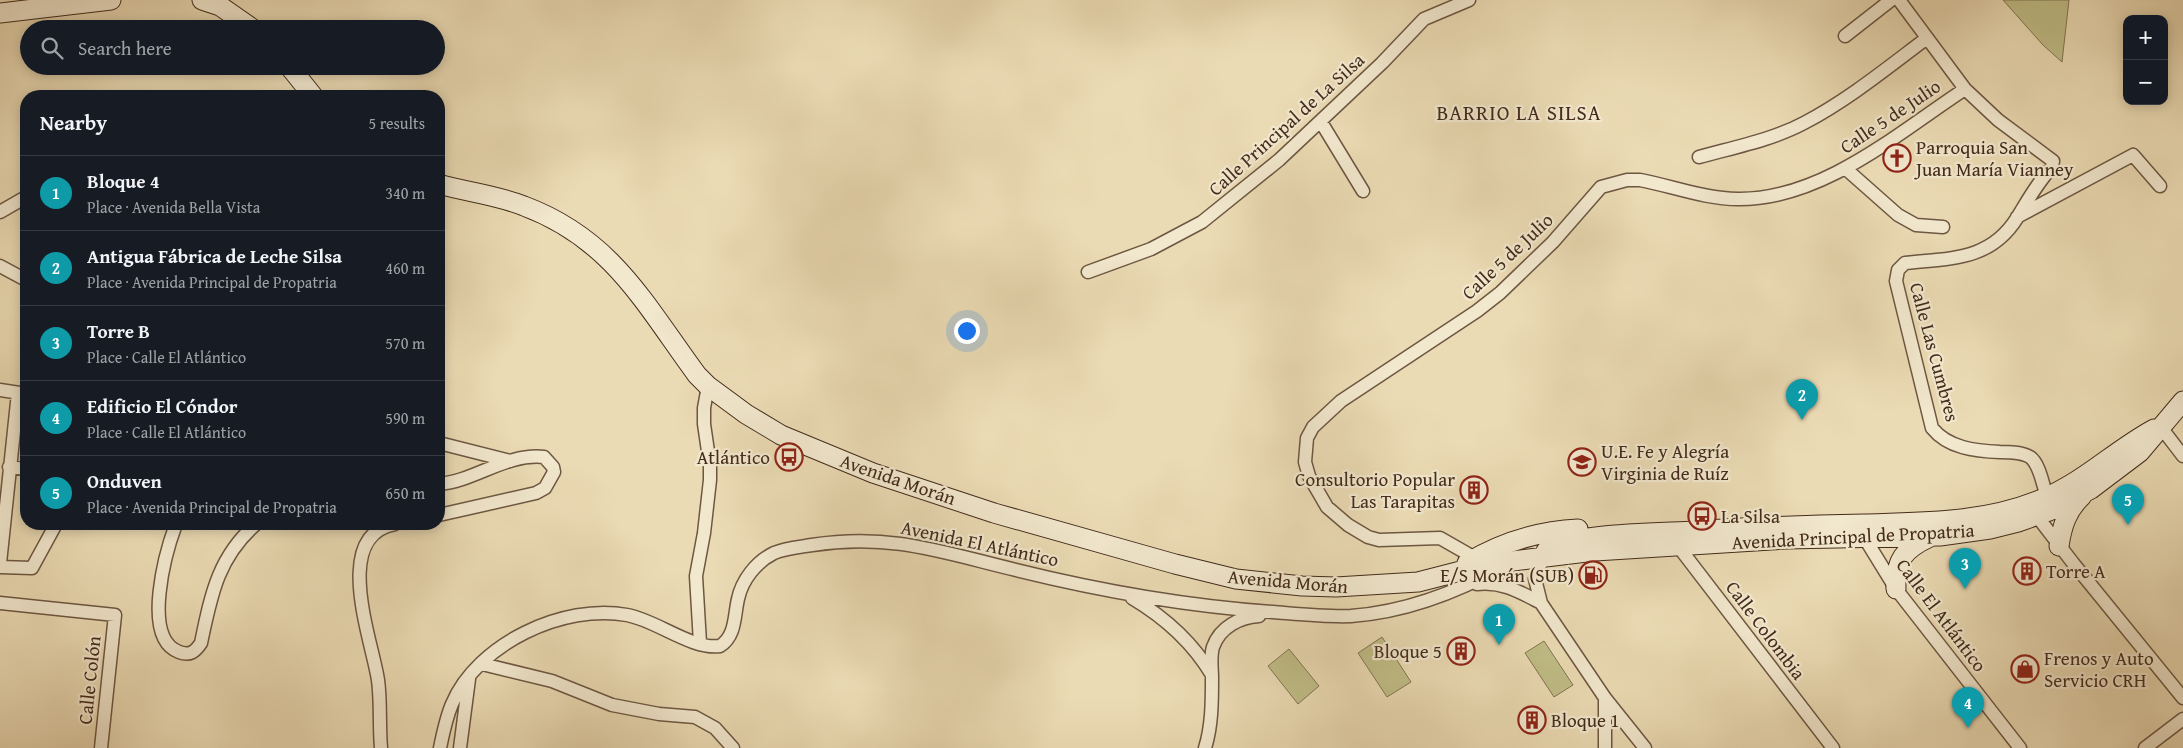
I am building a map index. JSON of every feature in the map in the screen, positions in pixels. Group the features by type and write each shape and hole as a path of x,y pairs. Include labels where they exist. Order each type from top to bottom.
{"main road":[{"path":"0,13 110,0"},
{"path":"202,0 220,6 240,20"},
{"path":"296,75 308,90"},
{"name":"Avenida Morán","path":"445,186 521,205 568,226 581,235 629,281 697,375 708,386 746,414 781,435 873,473 994,513 1175,564 1236,579 1302,586 1378,586 1418,582 1488,564 1543,556"},
{"name":"Avenida Principal de Propatria","path":"2038,505 2090,489 2140,452 2183,401"},
{"name":"Avenida Principal de Propatria","path":"1543,556 1678,539 1863,530 1990,529 2038,505 2083,478 2131,441 2160,426"},
{"path":"2059,546 2062,527 2068,514 2076,502 2090,489"},
{"name":"Avenida Morán","path":"1446,576 1475,558 1508,542 1563,530 1628,526 1648,534"},
{"name":"Avenida Principal de Propatria","path":"1863,530 1933,536 1955,528"},
{"path":"1512,561 1542,538 1563,530"},
{"name":"Avenida Principal de Propatria","path":"1543,556 1548,549 1572,540 1648,534 1678,539"},
{"path":"1896,589 1896,572 1900,562 1915,545 1933,536"}],"street":[{"name":"Calle Principal de La Silsa","path":"1088,272 1151,250 1202,222 1264,173 1321,122 1424,20 1469,0"},
{"path":"1845,36 1891,0"},
{"path":"1899,0 1965,89 1998,120 2053,161 2052,167 2026,199 2018,217"},
{"path":"1699,157 1770,138 1804,123 1847,97 1927,38"},
{"name":"Calle 5 de Julio","path":"1475,558 1440,538 1379,540 1368,538 1335,515 1318,495 1305,462 1305,447 1313,427 1341,401 1477,311 1500,293 1546,249 1601,187 1627,180 1640,180 1738,199 1766,196 1791,190 1816,183 1846,169 1965,89"},
{"path":"1321,122 1363,191"},
{"name":"Calle Las Cumbres","path":"2038,505 2036,464 2030,458 2011,452 1962,447 1944,439 1932,428 1896,281 1898,270 1905,263 1968,256 1984,250 2008,231 2018,217 2133,155 2160,186"},
{"path":"1846,169 1898,215 1916,225 1942,228"},
{"path":"0,212 20,200"},
{"path":"0,266 20,277"},
{"path":"700,643 696,576 704,534 710,480 710,465 704,424 704,408 708,386"},
{"path":"0,390 20,393"},
{"path":"0,563 3,490 10,467 20,405"},
{"path":"2160,426 2183,456"},
{"path":"445,445 510,461"},
{"path":"445,483 463,480 525,457 544,457 553,466 554,472 545,488 536,492 445,514"},
{"path":"10,467 20,468"},
{"path":"2038,505 2059,546 2183,698"},
{"path":"0,567 32,568 53,530"},
{"path":"174,530 163,562 160,616 162,634 167,644 172,649 186,654 193,652 201,643 222,564 231,550 250,530"},
{"path":"378,530 371,536 361,560 358,575 362,610 379,689 381,748"},
{"name":"Calle El Atlántico","path":"1863,530 1896,589 2020,748"},
{"name":"Calle Colombia","path":"1678,539 1833,748"},
{"name":"Avenida El Atlántico","path":"440,748 452,703 468,679 512,638 557,620 579,616 626,614 700,643 714,647 720,646 728,640 742,588 758,564 776,552 836,541 876,541 928,548 1018,571 1126,594 1210,606 1350,616 1426,602 1472,584 1512,561"},
{"path":"1543,556 1535,578 1541,604 1605,698 1645,748"},
{"path":"1472,584 1492,582 1508,586 1541,604"},
{"path":"1126,594 1171,625 1204,661 1212,676"},
{"name":"Calle Colón","path":"0,603 115,615 101,748"},
{"path":"1205,748 1210,721 1213,647 1226,628 1247,617 1289,613"},
{"path":"482,664 552,680 612,705 659,714 695,717 715,728 733,748"},
{"path":"460,748 468,679"},
{"path":"1605,698 1605,748"},
{"path":"2145,748 2183,719"}],"shaded area":[{"path":"2003,0 2069,0 2062,62 2043,45"},
{"path":"1382,637 1411,682 1387,697 1358,653"},
{"path":"1544,641 1573,685 1554,697 1525,653"},
{"path":"1289,649 1319,686 1298,704 1268,666"}],"place":[{"name":"Parroquia San Juan María Vianney","path":"1897,158"},
{"name":"Antigua Fábrica de Leche Silsa","path":"1802,420"},
{"name":"Atlántico","path":"789,457"},
{"name":"U.E. Fe y Alegría Virginia de Ruíz","path":"1582,462"},
{"name":"Consultorio Popular Las Tarapitas","path":"1474,490"},
{"name":"La Silsa","path":"1702,516"},
{"name":"Onduven","path":"2128,525"},
{"name":"Torre A","path":"2027,571"},
{"name":"E/S Morán (SUB)","path":"1593,575"},
{"name":"Torre B","path":"1965,589"},
{"name":"Bloque 4","path":"1499,645"},
{"name":"Bloque 5","path":"1461,651"},
{"name":"Frenos y Auto Servicio CRH","path":"2025,669"},
{"name":"Bloque 1","path":"1532,720"},
{"name":"Edificio El Cóndor","path":"1968,728"}],"district":[{"name":"BARRIO LA SILSA","path":"1519,113"}]}
